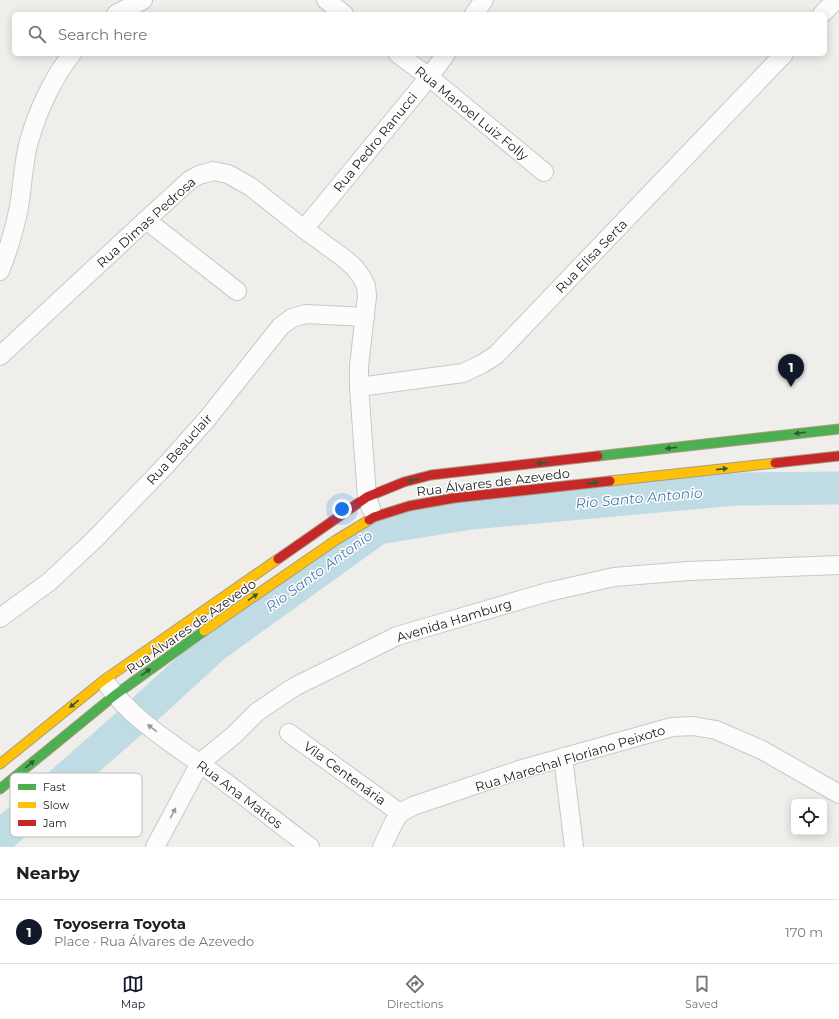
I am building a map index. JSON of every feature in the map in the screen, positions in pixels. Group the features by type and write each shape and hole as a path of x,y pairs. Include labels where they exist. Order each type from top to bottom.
{"main road":[{"name":"Rua Álvares de Azevedo","path":"0,764 104,680 367,497 404,482 431,475 839,429"},
{"name":"Rua Álvares de Azevedo","path":"20,773 115,695 336,540 374,517 409,506 454,498 839,456"},
{"name":"Rua Álvares de Azevedo","path":"0,789 10,781"}],"street":[{"path":"120,12 143,0"},
{"path":"326,0 341,12"},
{"path":"475,12 484,0"},
{"path":"824,12 836,0"},
{"path":"0,271 6,257 19,208 24,168 30,138 46,97 70,56"},
{"name":"Rua Manoel Luiz Folly","path":"401,56 429,77 544,172"},
{"name":"Rua Pedro Ranucci","path":"304,229 445,56"},
{"name":"Rua Elisa Serta","path":"359,387 463,373 496,355 782,56"},
{"name":"Rua Dimas Pedrosa","path":"0,356 190,180 199,175 213,171 228,174 251,187 355,268 366,286 367,296 359,366 359,387 367,497 374,517"},
{"path":"146,220 237,291"},
{"name":"Rua Beauclair","path":"0,618 48,582 94,540 162,469 207,419 281,326 292,318 306,314 365,317"},
{"name":"Avenida Hamburg","path":"155,847 200,763 234,735 257,712 294,687 397,636 548,592 614,577 688,570 839,565"},
{"name":"Rua Ana Mattos","path":"104,680 115,695 135,715 310,847"},
{"name":"Rua Marechal Floriano Peixoto","path":"400,813 414,806 519,770 672,727 693,726 716,730 762,750 839,794"},
{"name":"Vila Centenária","path":"289,733 400,813"},
{"path":"563,757 574,847"},
{"path":"382,847 400,813"}],"waterway":[{"name":"Rio Santo Antonio","path":"73,773 214,646 378,528 471,513 736,489 839,488"},
{"name":"Rio Santo Antonio","path":"0,837 10,828"}],"traffic: fast":[{"path":"598,456 839,429"},
{"path":"20,773 115,695 204,631"},
{"path":"0,789 10,781"}],"traffic: slow":[{"path":"610,481 775,463"},
{"path":"204,631 336,540 369,520"},
{"path":"0,764 104,680 278,559"}],"traffic: jam":[{"path":"278,559 367,497 404,482 431,475 598,456"},
{"path":"775,463 839,456"},
{"path":"369,520 409,506 454,498 610,481"}],"place":[{"name":"Toyoserra Toyota","path":"791,387"}]}
